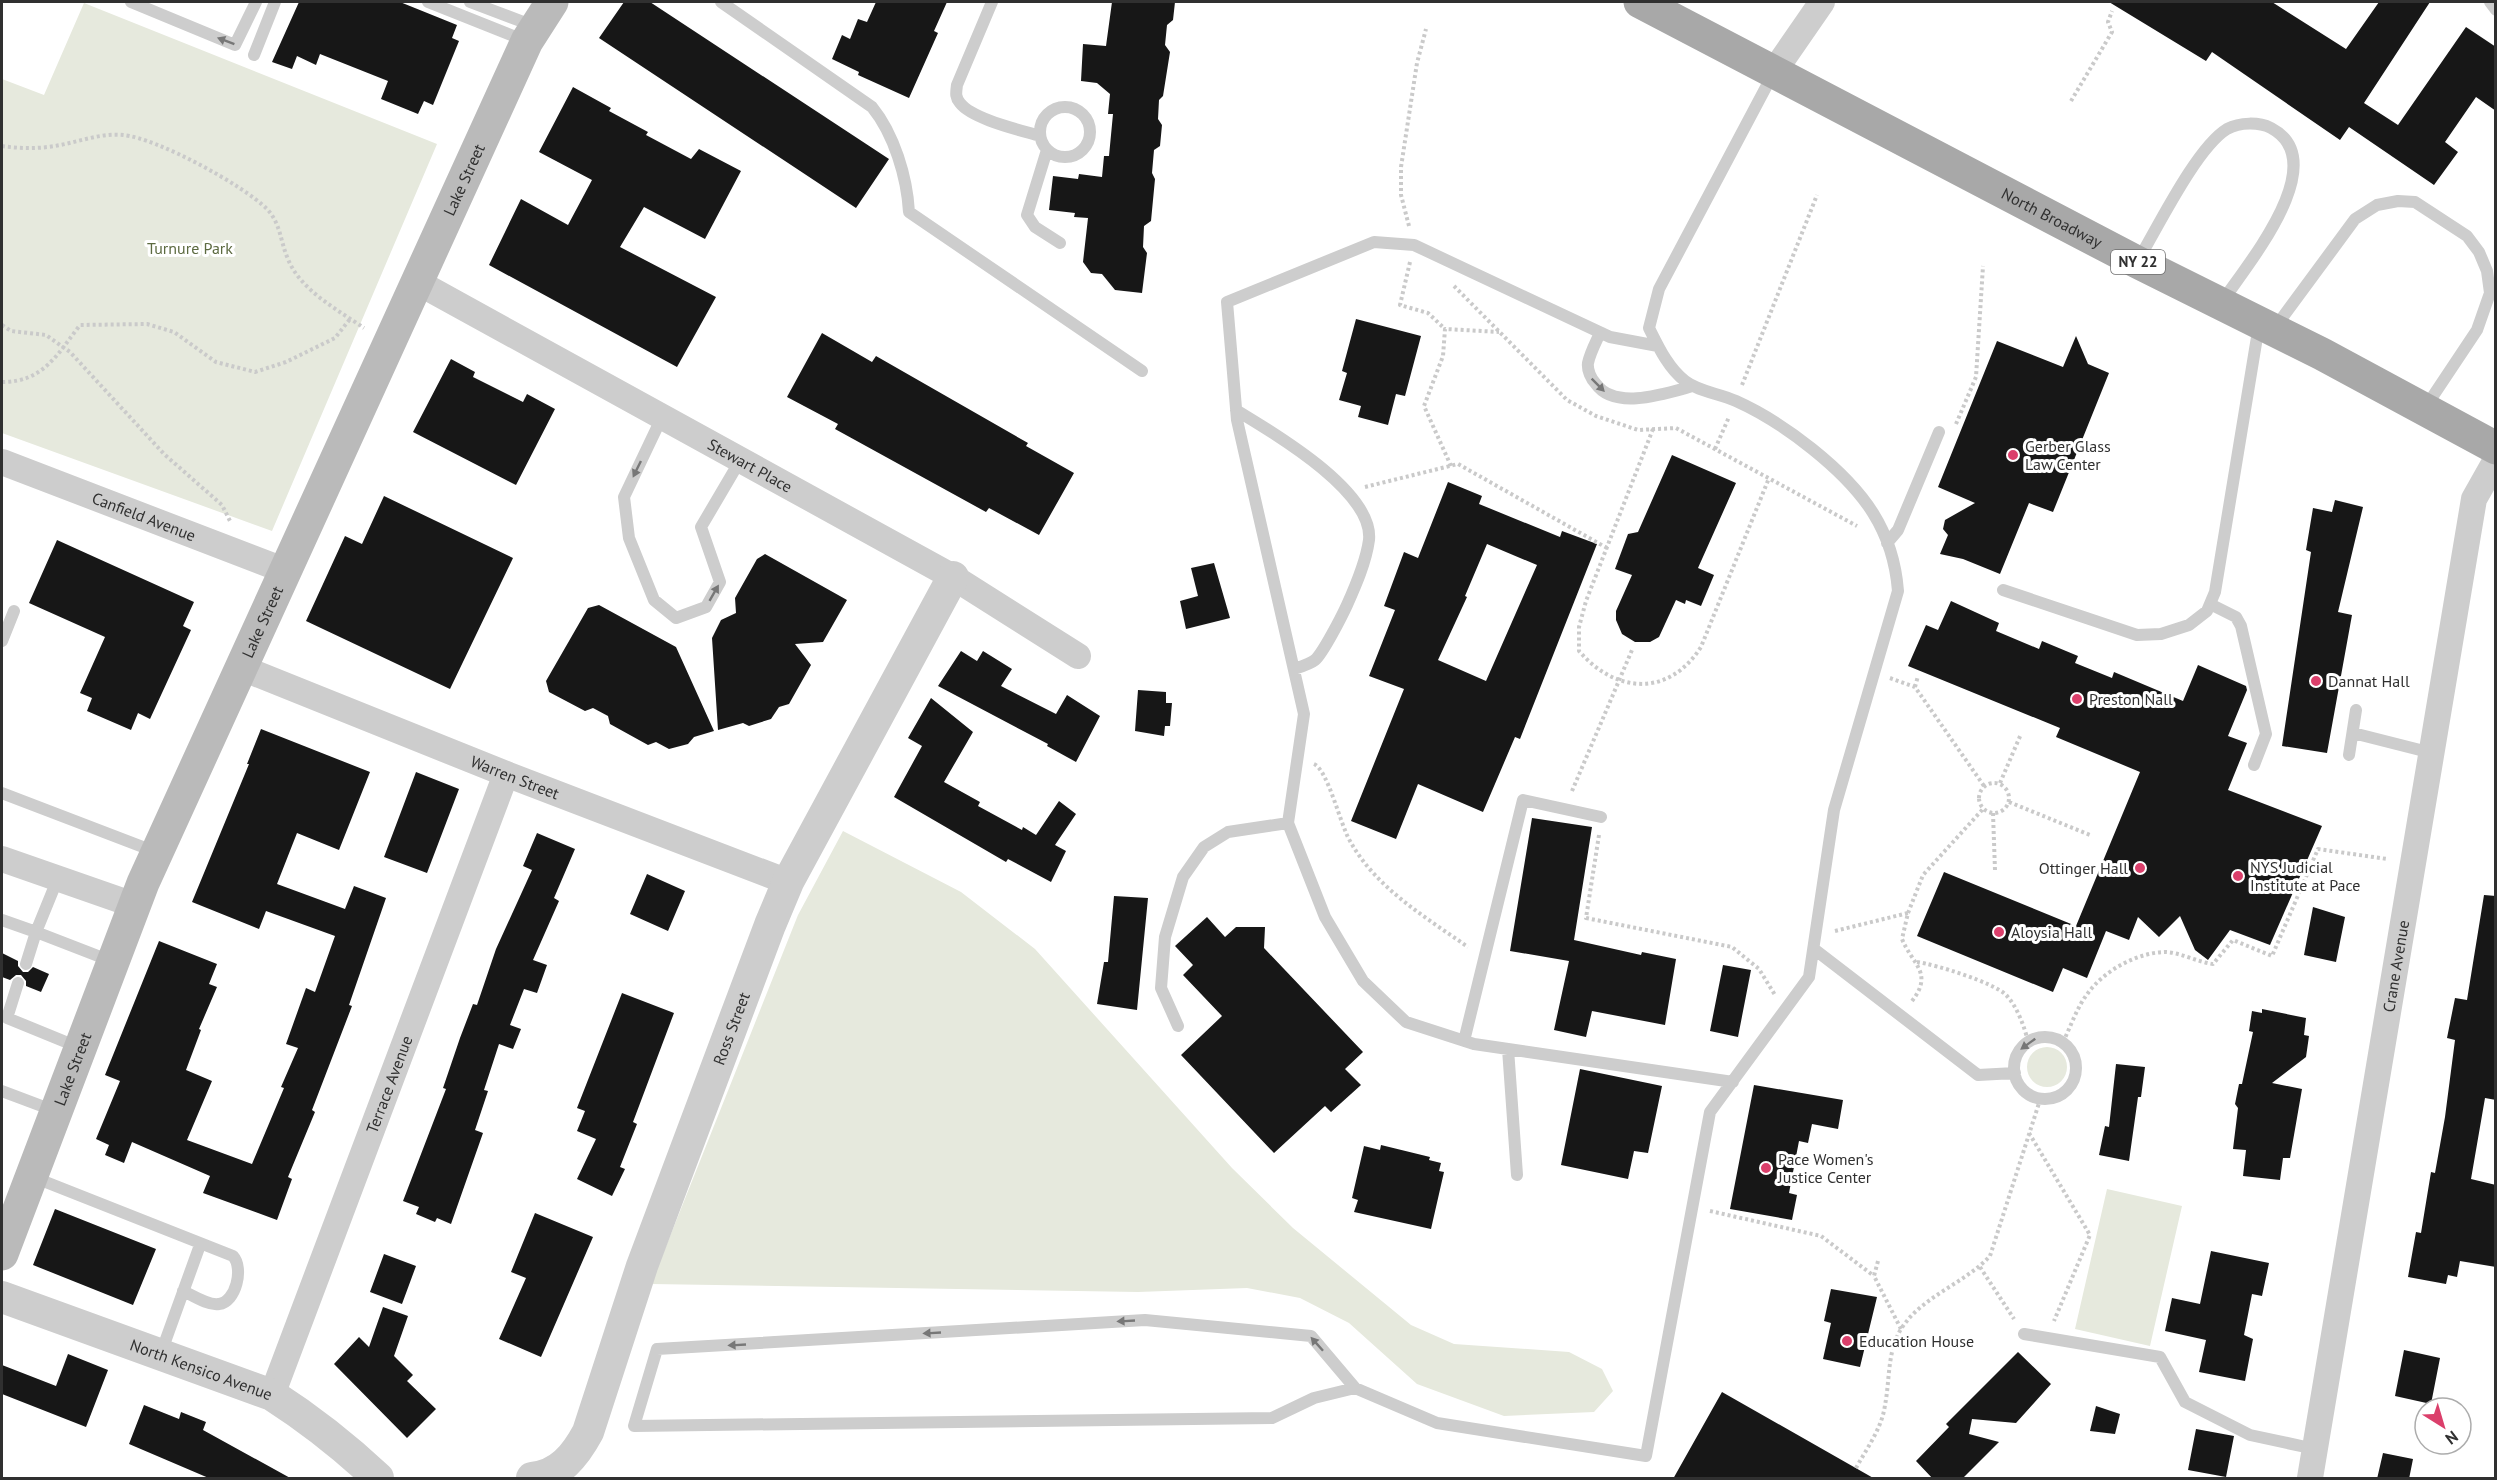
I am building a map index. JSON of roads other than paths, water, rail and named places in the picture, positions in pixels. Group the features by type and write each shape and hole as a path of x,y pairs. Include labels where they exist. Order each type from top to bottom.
{"main road":[{"name":"North Broadway","path":"1640,2 1775,70 2137,262 2222,303 2496,448"},
{"name":"Lake Street","path":"2,1254 134,905 538,23"}],"street":[{"path":"1775,70 1822,2"},
{"name":"Stewart Place","path":"419,283 953,576 1078,656"},
{"name":"Crane Avenue","path":"2310,1479 2474,499 2496,460"},
{"name":"Canfield Avenue","path":"2,462 286,571"},
{"name":"Ross Street","path":"532,1479 556,1472 578,1449 588,1432 642,1266 788,882 953,576"},
{"name":"Warren Street","path":"242,668 506,774 788,882"},
{"name":"Terrace Avenue","path":"272,1395 506,774"},
{"path":"2,859 134,905"},
{"name":"North Kensico Avenue","path":"2,1297 272,1395 305,1416 348,1450 378,1479"}],"lane":[{"path":"131,2 235,45 256,2"},
{"path":"254,55 275,2"},
{"path":"428,2 538,23"},
{"path":"470,2 538,23"},
{"path":"721,2 872,107 882,120 908,190 909,212 1142,371"},
{"path":"993,2 957,85 955,96 961,105 973,113 1040,136"},
{"path":"2490,2 2496,10"},
{"path":"1355,1388 1314,1398 1272,1418 634,1426 657,1349 1133,1321 1311,1336 1355,1388 1437,1423 1646,1456 1710,1112 1809,977 1834,810 1898,591 1896,568 1887,543 1865,501 1821,457 1782,428 1736,401 1693,387 1683,380 1648,328 1659,289 1775,70"},
{"path":"1056,108 1073,108 1087,118 1091,134 1084,149 1078,154 1062,158 1047,150 1040,136 1043,120 1056,108"},
{"path":"2137,262 2193,170 2220,136 2227,129 2249,123 2270,127 2285,138 2292,157 2293,179 2279,219 2222,303"},
{"path":"1047,150 1027,215 1035,227 1060,243"},
{"path":"2003,590 2137,635 2161,634 2189,625 2207,611 2215,592 2266,326 2355,219 2378,205 2398,201 2415,202 2466,236 2479,252 2487,271 2490,293 2476,330 2424,409"},
{"path":"1658,346 1600,333 1414,245 1374,242 1227,302 1236,410 1304,714 1288,823 1325,917 1363,981 1406,1022 1464,1041 1733,1082"},
{"path":"1600,333 1588,364 1591,378 1599,388 1610,395 1626,398 1693,387"},
{"path":"1236,410 1288,441 1346,492 1360,510 1369,538 1359,579 1343,614 1315,660 1294,669"},
{"path":"662,417 624,497 629,538 654,600 676,618 706,607 720,582 700,527 741,459"},
{"path":"1887,543 1898,530 1939,432"},
{"path":"2210,604 2236,617 2241,626 2266,734 2254,765"},
{"path":"2,641 14,612"},
{"path":"2349,754 2356,710"},
{"path":"2353,733 2432,753"},
{"path":"2,793 158,853"},
{"path":"1464,1041 1523,800 1601,816"},
{"path":"1178,1026 1161,988 1165,937 1183,877 1204,847 1228,832 1288,823"},
{"path":"26,964 58,878"},
{"path":"2,920 112,962"},
{"path":"1814,949 1978,1075 2015,1073"},
{"path":"18,983 8,1018 80,1047"},
{"path":"2044,1037 2063,1042 2076,1060 2075,1077 2070,1087 2062,1095 2051,1099 2040,1100 2021,1089 2015,1073 2017,1054 2028,1042 2044,1037"},
{"path":"1508,1049 1517,1175"},
{"path":"2,1091 56,1111"},
{"path":"31,1176 200,1245 233,1256 239,1263 240,1272 228,1300 222,1304 215,1305 183,1291"},
{"path":"160,1354 200,1245"},
{"path":"2024,1334 2160,1357 2185,1402 2250,1435 2315,1449"}],"place":[{"name":"Gerber Glass Law Center","path":"2013,455"},
{"name":"Dannat Hall","path":"2316,681"},
{"name":"Preston Nall","path":"2077,699"},
{"name":"Ottinger Hall","path":"2140,868"},
{"name":"NYS Judicial Institute at Pace","path":"2238,876"},
{"name":"Aloysia Hall","path":"1999,932"},
{"name":"Pace Women's Justice Center","path":"1766,1168"},
{"name":"Education House","path":"1847,1341"}],"park label":[{"name":"Turnure Park","path":"190,248"}]}
